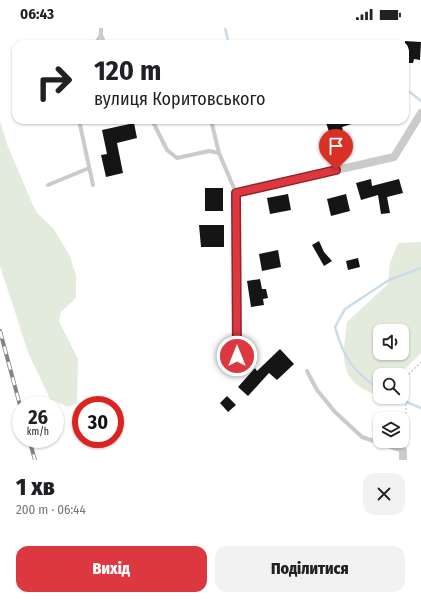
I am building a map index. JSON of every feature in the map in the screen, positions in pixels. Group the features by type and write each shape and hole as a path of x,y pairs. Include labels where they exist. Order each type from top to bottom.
{"street":[{"path":"237,356 236,193 394,157 421,113"},
{"path":"403,451 403,460"}],"lane":[{"path":"101,28 101,35 103,40"},
{"path":"98,40 101,35"},
{"path":"80,124 93,185"},
{"path":"154,124 167,150 177,158 210,151 220,153"},
{"path":"212,124 220,153 236,193"},
{"path":"48,185 89,168"},
{"path":"307,371 317,390 335,412 362,437 403,451"}],"path":[{"path":"403,451 408,375 421,362"}],"green space":[{"path":"0,121 7,144 32,203 37,213 53,228 70,256 76,276 76,298 61,312 59,321 78,359 77,396 72,396 72,405 68,407 64,405 64,396 49,396 28,352 0,266"},
{"path":"421,242 421,353 406,368 373,368 373,394 355,383 346,370 344,362 345,337 347,322 388,284 390,263 398,243"}],"building":[{"path":"409,41 421,42 420,60 414,59 413,63 409,63"},
{"path":"134,124 137,138 117,143 123,173 106,177 101,155 107,154 102,130"},
{"path":"326,124 352,124 342,127 349,155 331,159 326,142 332,140"},
{"path":"371,179 372,186 399,179 403,193 387,197 390,213 381,214 378,195 361,200 356,183"},
{"path":"205,188 223,188 223,211 205,211"},
{"path":"288,194 291,210 270,214 267,198"},
{"path":"346,194 350,211 331,216 327,199"},
{"path":"199,225 224,225 224,247 201,247"},
{"path":"319,241 324,252 332,261 324,266 312,245"},
{"path":"278,250 281,267 262,271 259,254"},
{"path":"358,258 360,267 348,270 346,261"},
{"path":"260,279 262,289 266,289 268,298 263,299 264,305 251,307 247,281"},
{"path":"280,349 294,364 277,380 269,373 248,396 238,387 255,368 257,371"},
{"path":"227,396 236,405 228,412 220,403"}],"waterway":[{"path":"225,28 228,40"},
{"path":"409,91 421,101"},
{"path":"373,385 356,370 346,356 335,327 345,309 389,280 421,268"},
{"path":"409,403 421,408"}],"railway":[{"path":"0,331 18,396"},
{"path":"32,448 35,460"}],"route":[{"path":"237,356 236,193 336,170"}]}
